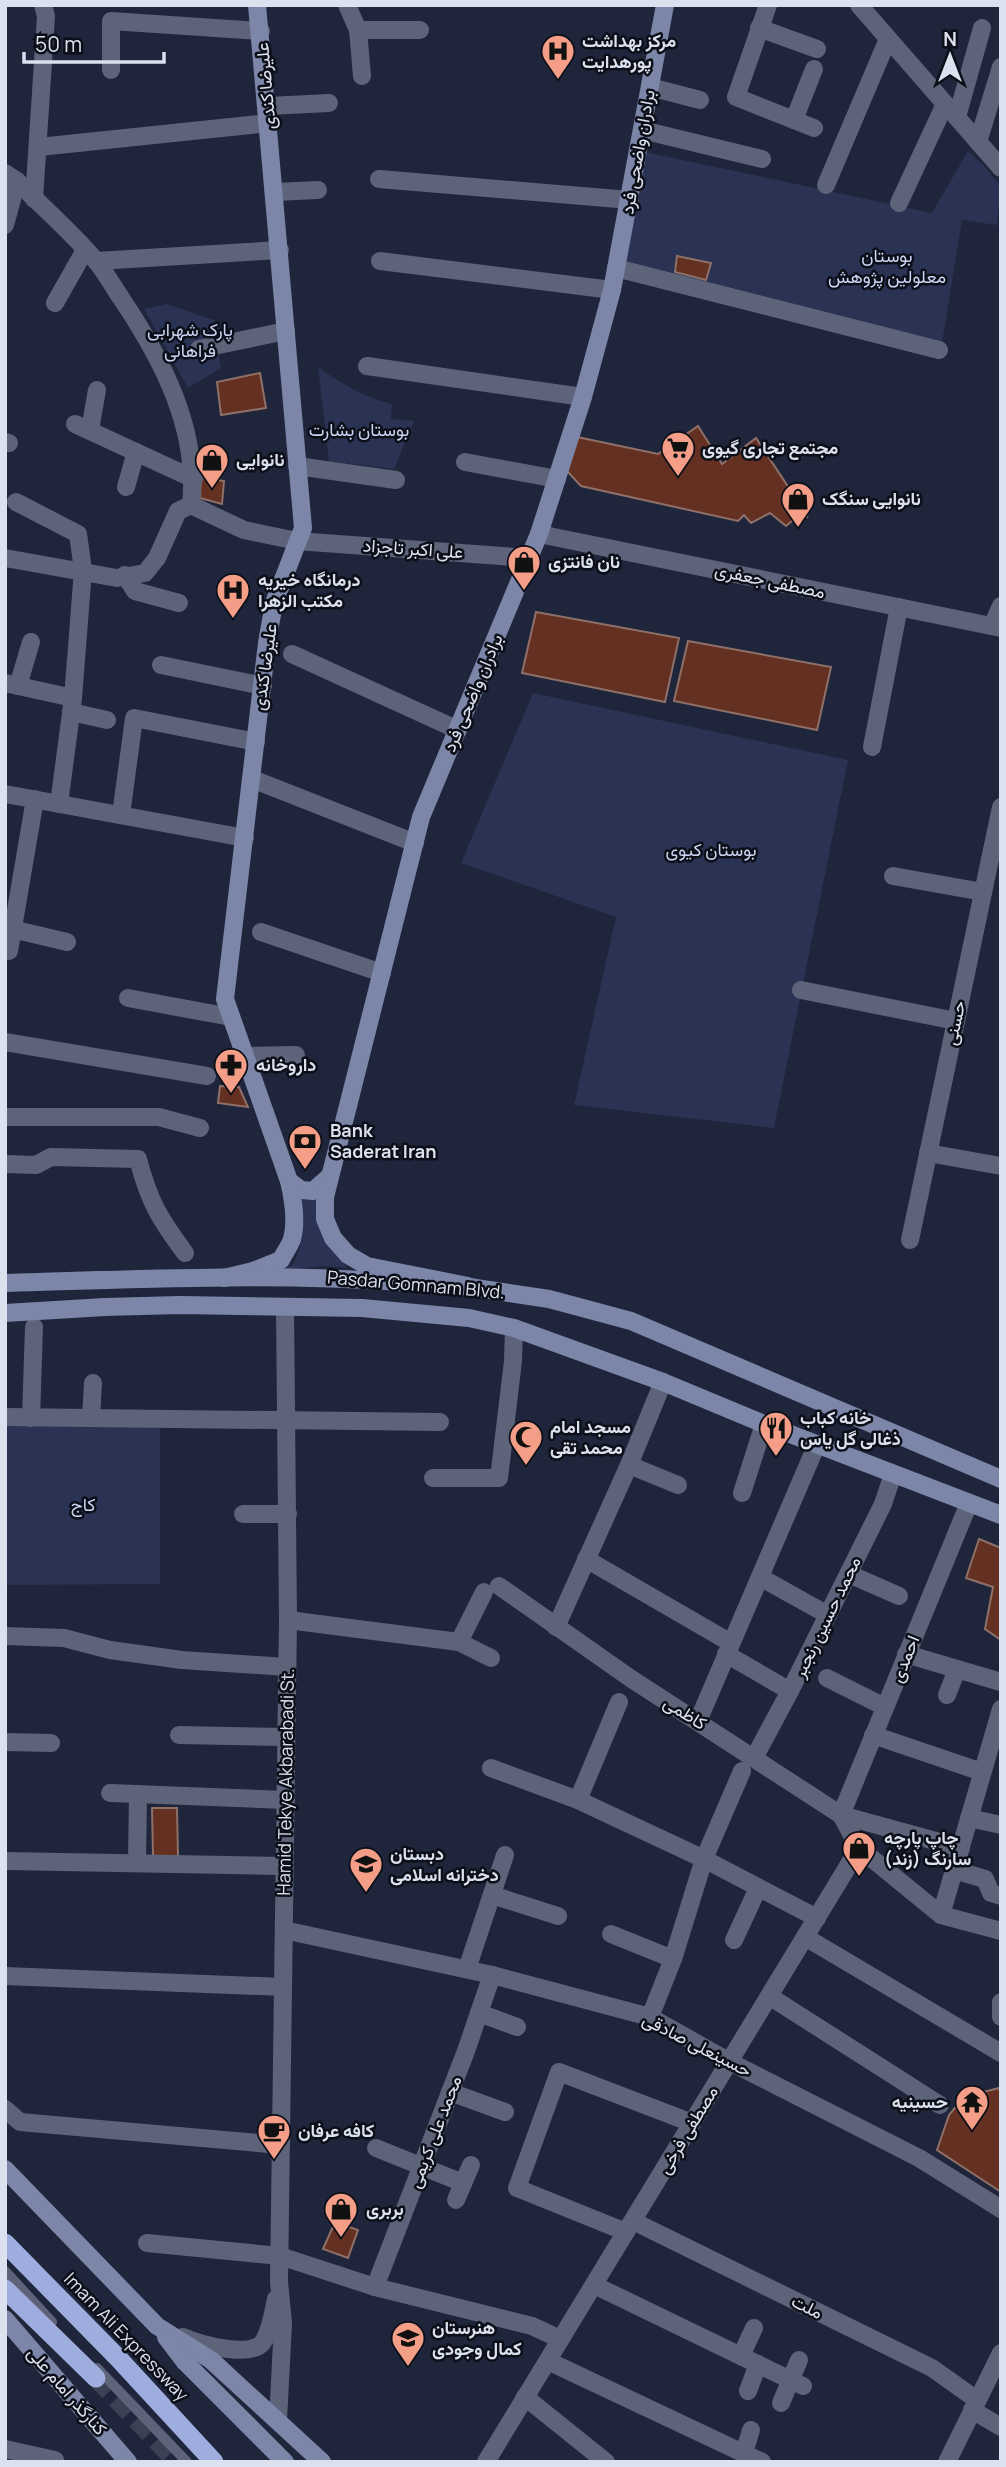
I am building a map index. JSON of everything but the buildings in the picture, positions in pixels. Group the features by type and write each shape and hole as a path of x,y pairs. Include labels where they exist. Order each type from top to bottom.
{"highway":[{"name":"Imam Ali Expressway","path":"5,2243 118,2358 214,2462"},
{"path":"5,2290 99,2376"}],"main road":[{"name":"علیرضا کندی","path":"224,1278 253,1271 281,1259 292,1238 293,1198 289,1181 225,999 274,604 303,528 257,5"},
{"name":"برادران واضحی فرد","path":"468,1286 367,1266 348,1255 334,1238 326,1219 326,1197 421,817 539,534 583,397 612,290 664,5"},
{"path":"289,1181 301,1190 313,1191 330,1176"},
{"name":"Pasdar Gomnam Blvd.","path":"5,1283 322,1277 468,1286 550,1299 631,1321 1001,1479"},
{"name":"Pasdar Gomnam Blvd.","path":"5,1313 180,1305 388,1311 469,1318 514,1328 663,1382 764,1424 1001,1515"},
{"path":"5,2169 158,2326 185,2362 285,2462"},
{"name":"کنارگذر امام علی","path":"5,2319 128,2462"},
{"path":"158,2326 211,2360 322,2462"}],"street":[{"path":"34,199 46,16 43,5"},
{"path":"347,5 358,30 362,76"},
{"path":"768,5 736,97 814,128"},
{"path":"859,5 978,142 999,158"},
{"path":"111,70 111,21 130,14 261,31"},
{"path":"760,28 817,49"},
{"path":"899,202 951,111 982,28"},
{"path":"358,30 420,30"},
{"path":"826,185 888,39"},
{"path":"978,142 1001,67"},
{"path":"794,120 814,69"},
{"path":"650,87 700,100"},
{"path":"39,147 268,115 329,103"},
{"path":"642,130 762,159"},
{"path":"5,558 121,577 145,573 157,558 178,511 191,505 194,479 174,389 155,352 91,256 11,177"},
{"path":"5,225 11,177"},
{"path":"379,179 630,200"},
{"path":"275,192 318,190"},
{"path":"91,256 280,250"},
{"path":"55,303 91,256"},
{"path":"380,261 612,290"},
{"path":"616,268 939,350"},
{"path":"199,349 286,331"},
{"path":"367,366 583,397"},
{"path":"97,390 83,427 194,479"},
{"path":"126,487 136,452"},
{"path":"465,462 557,479"},
{"path":"297,466 396,480"},
{"path":"16,502 78,534 83,570 72,705 59,803"},
{"name":"علی اکبر تاجزاد","path":"191,505 244,530 297,541 529,558"},
{"name":"مصطفی جعفری","path":"539,534 996,627"},
{"path":"121,577 135,592 179,604"},
{"path":"996,627 1001,606"},
{"path":"872,747 899,607"},
{"path":"31,642 11,685 72,705 107,720"},
{"path":"292,654 457,730"},
{"path":"161,665 262,686"},
{"path":"121,815 134,718 256,742"},
{"path":"252,779 415,842"},
{"path":"5,794 245,838"},
{"path":"6,954 35,799"},
{"name":"حسنی","path":"910,1240 1001,807"},
{"path":"892,876 983,892"},
{"path":"12,929 67,942"},
{"path":"261,932 382,973"},
{"path":"801,990 956,1021"},
{"path":"128,998 231,1017"},
{"path":"5,1042 207,1076"},
{"path":"245,1056 296,1055"},
{"path":"5,1117 159,1117 200,1128"},
{"path":"928,1153 1001,1166"},
{"path":"5,1164 36,1165 51,1157 138,1159 147,1193 159,1218 185,1253"},
{"name":"Hamid Tekye Akbarabadi St.","path":"279,2282 288,1620 285,1308"},
{"path":"31,1418 34,1327"},
{"path":"433,1478 499,1478 513,1362 514,1328"},
{"path":"556,1627 663,1382"},
{"path":"91,1418 93,1383"},
{"path":"5,1418 440,1422"},
{"path":"743,1493 764,1424"},
{"path":"698,1721 817,1444"},
{"path":"629,1465 678,1485"},
{"name":"محمد حسین رنجبر","path":"650,2017 673,1959 704,1859 748,1765 790,1691 849,1574 883,1504 893,1474"},
{"name":"احمدی","path":"841,1815 969,1503"},
{"path":"243,1514 288,1514"},
{"path":"586,1559 729,1649 790,1691"},
{"path":"849,1574 899,1596"},
{"path":"760,1577 828,1615"},
{"name":"کاظمی","path":"459,1642 492,1589 556,1627 698,1721 748,1765 841,1815 859,1849"},
{"path":"288,1620 459,1642 491,1658"},
{"path":"5,1636 64,1638 110,1650 182,1660 287,1667"},
{"path":"906,1654 1001,1682"},
{"path":"947,1695 957,1669"},
{"path":"827,1678 885,1707"},
{"path":"578,1800 620,1702"},
{"path":"941,1915 982,1772 996,1740 1001,1709"},
{"path":"179,1735 286,1737"},
{"path":"873,1735 982,1772"},
{"path":"5,1742 51,1743"},
{"path":"491,1768 578,1800 704,1859 817,1918"},
{"path":"110,1793 286,1800"},
{"path":"137,1862 138,1794"},
{"path":"841,1815 961,1847"},
{"path":"969,1818 1001,1825"},
{"path":"859,1849 941,1915 1001,1931"},
{"name":"مصطفی فرخی","path":"484,2461 548,2361 859,1849"},
{"path":"467,1969 505,1855"},
{"path":"5,1861 284,1866"},
{"path":"954,1870 985,1879 991,1893 1001,1896"},
{"path":"734,1940 758,1888"},
{"path":"492,1895 558,1916"},
{"name":"حسینعلی صادقی","path":"284,1930 467,1969 650,2017 730,2062 919,2158 1001,2209"},
{"path":"611,1934 673,1959"},
{"path":"805,1937 1001,2053"},
{"name":"محمد علی کریمی","path":"375,2287 492,1975"},
{"path":"5,1976 284,1987"},
{"path":"769,1996 940,2105"},
{"path":"1001,2002 1001,2017"},
{"path":"479,2014 517,2027"},
{"name":"ملت","path":"692,2123 559,2072 517,2188 629,2226 932,2368 1001,2427"},
{"path":"450,2092 505,2112"},
{"path":"5,2109 20,2122 281,2145"},
{"path":"376,2148 463,2183"},
{"path":"456,2200 471,2165"},
{"path":"147,2243 280,2256 375,2287 532,2326 560,2339"},
{"path":"158,2326 200,2344 250,2350 263,2342 279,2282"},
{"path":"278,2420 283,2323 279,2282"},
{"path":"594,2285 797,2383"},
{"path":"741,2356 754,2328"},
{"path":"947,2462 1001,2353"},
{"path":"781,2403 797,2383 799,2360"},
{"path":"548,2361 753,2458 751,2430"},
{"path":"748,2391 758,2364"},
{"path":"525,2397 606,2462"},
{"path":"5,2449 55,2460"}],"lane":[{"path":"5,2271 99,2376 187,2462"}],"green space":[{"name":"بوستان معلولین پژوهش","path":"968,151 1001,186 997,225 962,220 942,343 624,265 645,152 932,213"},
{"name":"پارک شهرابی فراهانی","path":"167,304 222,323 215,335 221,368 188,388 144,309"},
{"name":"بوستان بشارت","path":"318,367 353,389 392,404 391,419 414,421 394,469 329,461"},
{"name":"بوستان کیوی","path":"533,693 848,760 774,1128 574,1105 616,917 461,863"},
{"path":"318,1199 329,1244 348,1268 323,1266 279,1272 294,1263 300,1246 302,1200"},
{"name":"کاج","path":"5,1425 160,1427 160,1584 5,1585"}],"tunnel":[{"path":"96,2378 177,2462"}],"place":[{"name":"مرکز بهداشت پورهدایت","path":"558,81"},
{"name":"مجتمع تجاری گیوی","path":"678,478"},
{"name":"نانوایی","path":"212,490"},
{"name":"نانوایی سنگک","path":"798,529"},
{"name":"نان فانتزی","path":"524,592"},
{"name":"درمانگاه خیریه مکتب الزهرا","path":"233,620"},
{"name":"داروخانه","path":"231,1095"},
{"name":"Bank Saderat Iran","path":"305,1171"},
{"name":"خانه کباب ذغالی گل یاس","path":"776,1458"},
{"name":"مسجد امام محمد تقی","path":"526,1467"},
{"name":"چاپ پارچه سارنگ (زند)","path":"859,1878"},
{"name":"دبستان دخترانه اسلامی","path":"366,1894"},
{"name":"حسینیه","path":"972,2132"},
{"name":"کافه عرفان","path":"274,2161"},
{"name":"بربری","path":"341,2239"},
{"name":"هنرستان کمال وجودی","path":"408,2368"}]}
